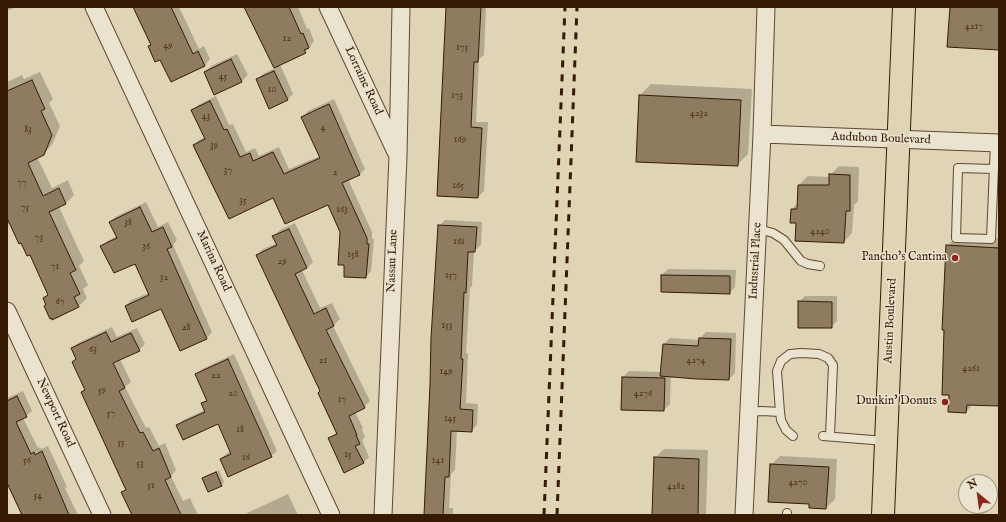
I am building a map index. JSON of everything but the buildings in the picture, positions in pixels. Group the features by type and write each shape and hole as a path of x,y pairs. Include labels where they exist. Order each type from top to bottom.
{"main road":[{"name":"Austin Boulevard","path":"883,515 904,7"}],"street":[{"name":"Marina Road","path":"94,7 331,515"},
{"name":"Lorraine Road","path":"328,7 398,156"},
{"name":"Nassau Lane","path":"383,515 398,156 401,7"},
{"name":"Industrial Place","path":"744,515 758,229 766,7"},
{"name":"Audubon Boulevard","path":"762,134 997,143"},
{"name":"Newport Road","path":"7,311 102,515"}],"lane":[{"path":"994,169 958,168 956,238 991,239 994,169 997,143"},
{"path":"758,229 773,233 784,240 801,262 820,266"},
{"path":"793,436 786,430 781,420 777,371 781,361 790,354 819,354 828,358 833,366 827,436 886,441"},
{"path":"749,412 780,412"}],"railway":[{"path":"544,515 565,7"},
{"path":"557,515 577,7"}],"place":[{"name":"Pancho's Cantina","path":"955,258"},
{"name":"Dunkin' Donuts","path":"945,402"}]}
